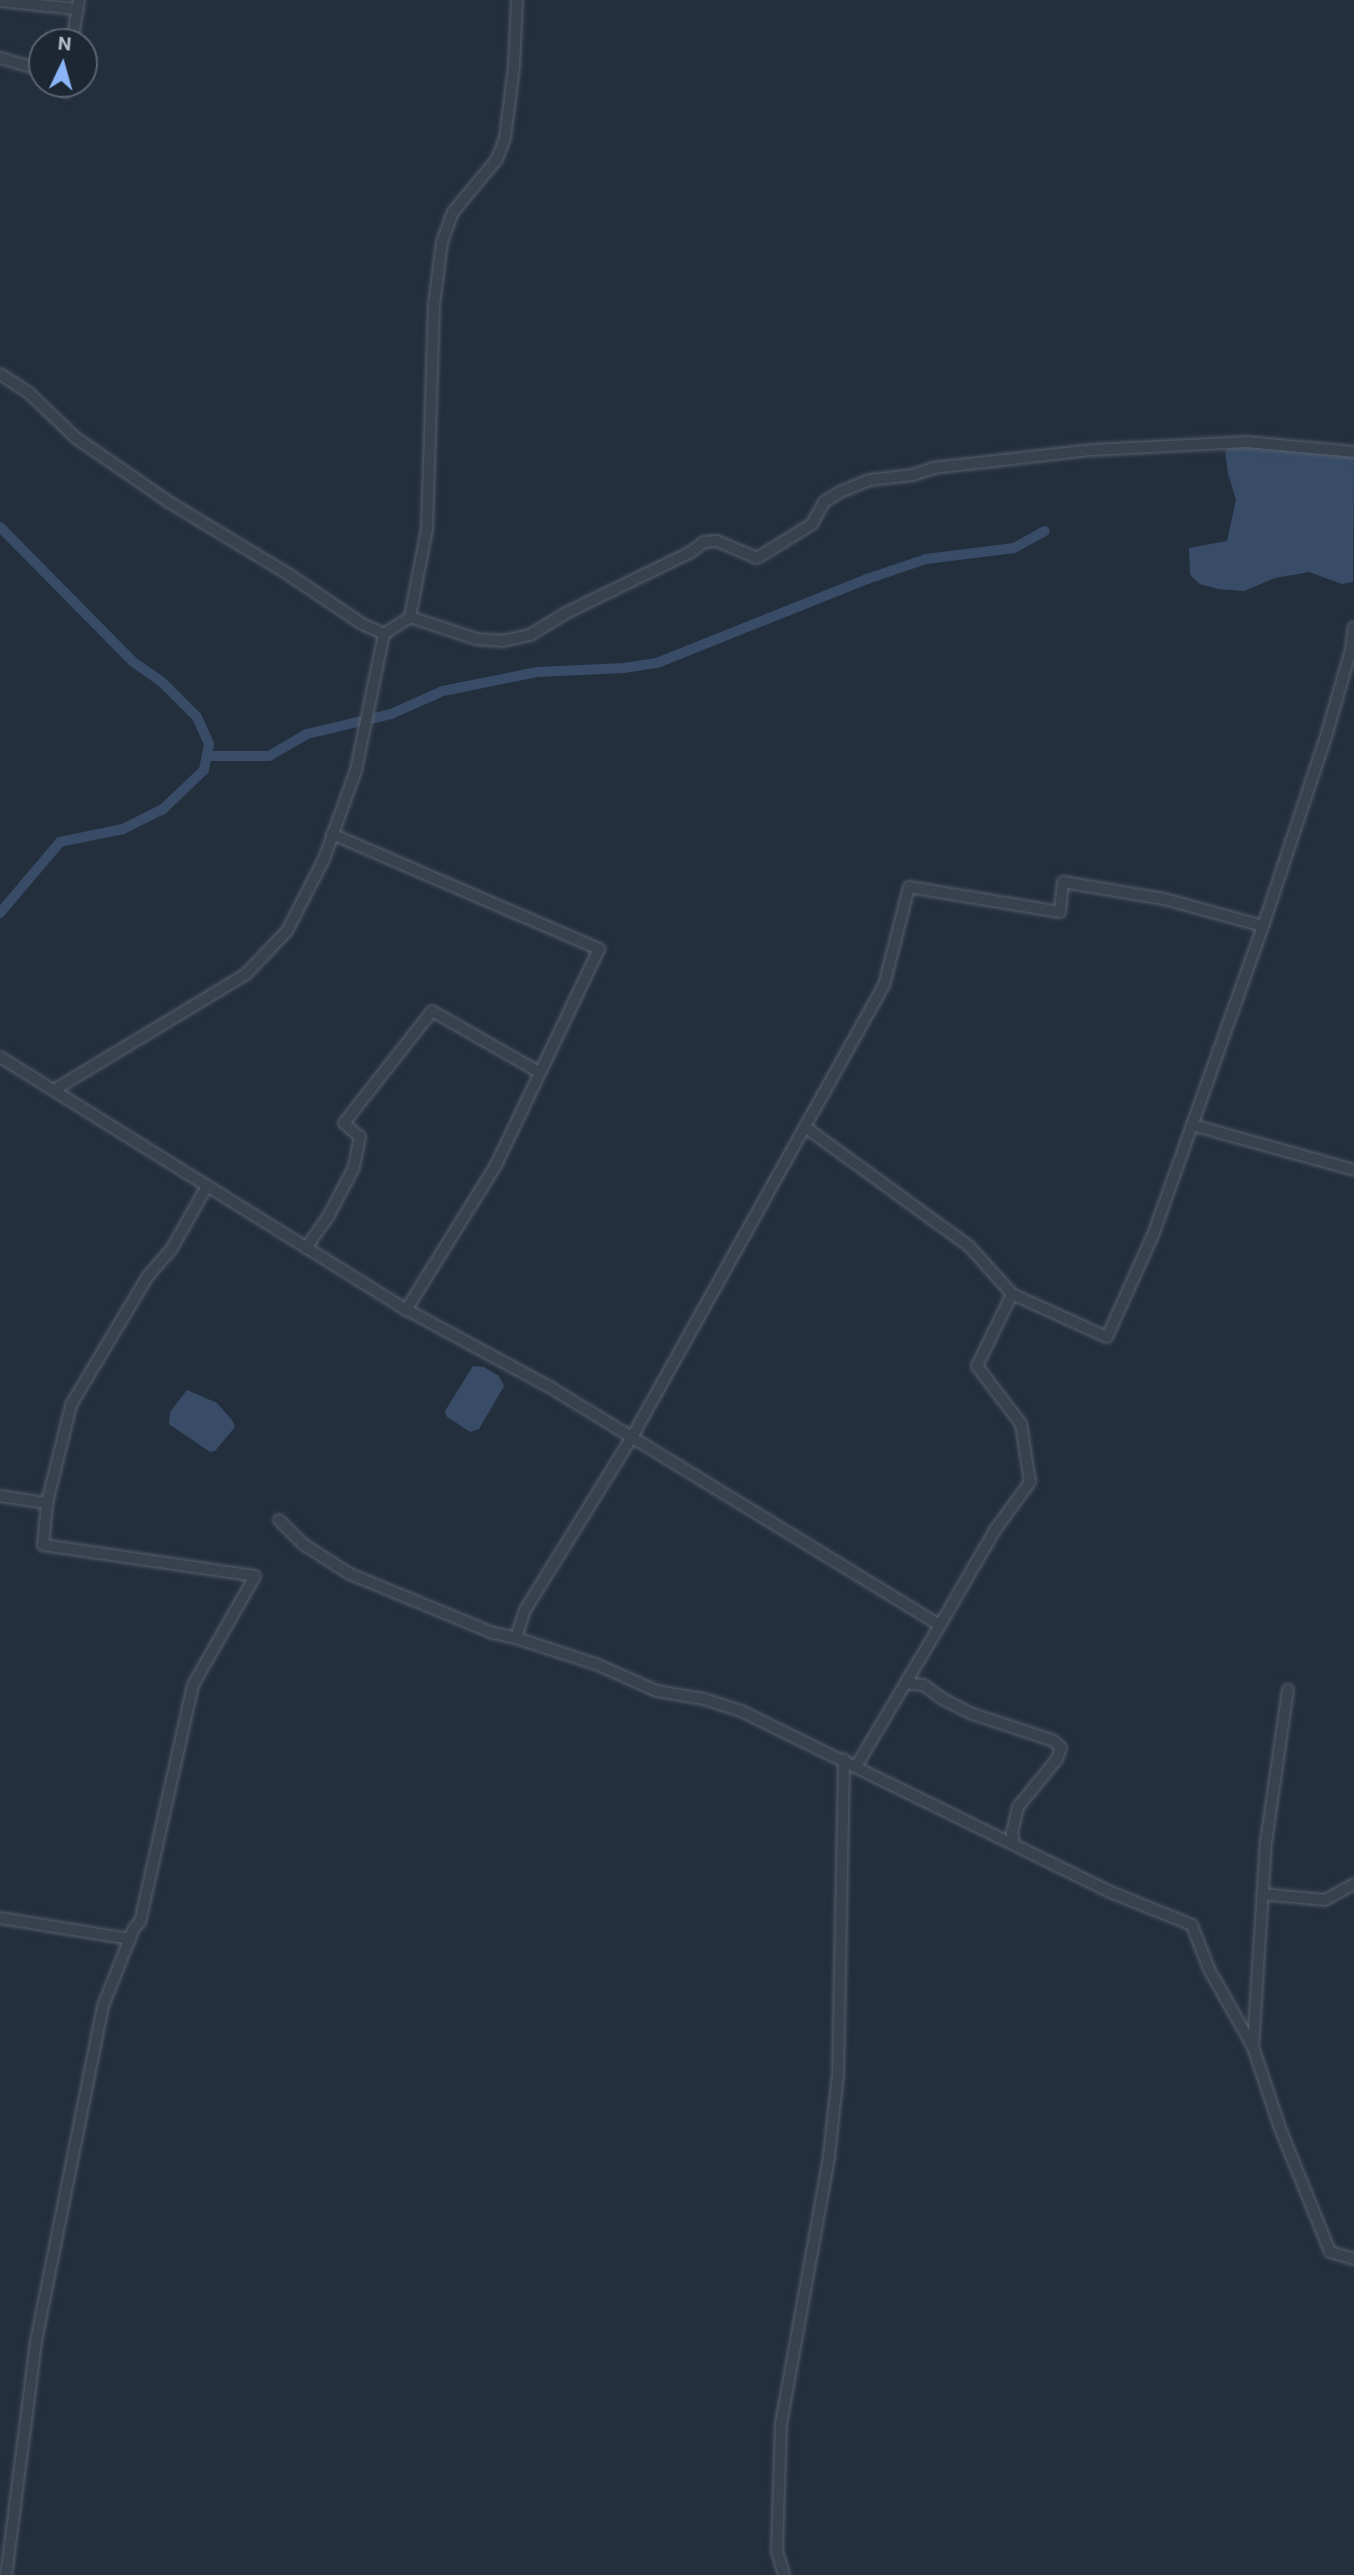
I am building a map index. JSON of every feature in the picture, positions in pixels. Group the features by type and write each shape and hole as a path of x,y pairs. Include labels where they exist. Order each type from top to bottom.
{"street":[{"path":"54,1090 246,974 287,931 332,834 356,769 384,634 410,617 427,529 434,305 442,242 453,212 497,159 505,138 514,67 517,0"},
{"path":"0,1 78,5 74,28"},
{"path":"0,58 28,66"},
{"path":"0,374 29,393 76,438 169,502 288,574 362,624 384,634"},
{"path":"410,617 476,639 502,641 530,635 566,613 691,552 704,542 717,541 757,558 812,524 824,502 840,492 869,480 913,475 933,468 1053,454 1247,442 1354,452"},
{"path":"805,1128 969,1246 1012,1294 1107,1337 1153,1235 1263,926 1325,740 1351,650 1354,627"},
{"path":"332,834 599,948 496,1165 406,1310"},
{"path":"516,1638 525,1610 632,1437 884,985 909,887 1060,912 1063,882 1164,899 1263,926"},
{"path":"306,1248 328,1217 354,1167 360,1137 344,1123 432,1011 539,1072"},
{"path":"0,1057 406,1310 548,1386 940,1625"},
{"path":"1192,1125 1354,1170"},
{"path":"5,2575 43,2306 103,2006 130,1938 140,1922 193,1685 255,1576 43,1545 47,1503 71,1405 148,1276 171,1250 207,1186"},
{"path":"857,1765 995,1530 1030,1482 1021,1424 977,1366 1012,1294"},
{"path":"0,1496 47,1503"},
{"path":"279,1520 303,1544 350,1574 493,1633 598,1665 657,1691 704,1699 741,1711 857,1765 1108,1891 1192,1925 1209,1969 1253,2047 1280,2128 1330,2252 1354,2259"},
{"path":"908,1678 912,1684 924,1685 941,1698 973,1714 1054,1741 1061,1748 1057,1759 1018,1807 1012,1832 1014,1844"},
{"path":"1253,2047 1266,1842 1288,1690"},
{"path":"784,2575 777,2550 781,2424 829,2156 838,2075 844,1759"},
{"path":"1262,1894 1325,1899 1354,1884"},
{"path":"0,1918 130,1938"}],"water":[{"path":"1237,446 1354,457 1353,582 1342,584 1309,572 1275,578 1244,591 1218,589 1200,584 1193,578 1190,574 1189,548 1227,541 1236,500 1228,474 1225,450"},
{"path":"473,1366 484,1367 499,1376 504,1386 479,1429 470,1432 446,1416 445,1411"},
{"path":"187,1390 217,1403 232,1420 235,1427 215,1451 210,1452 169,1424 170,1412"}],"waterway":[{"path":"0,527 132,661 163,683 197,717 209,744 204,770 163,809 123,829 60,842 0,913"},
{"path":"207,756 269,756 307,734 391,714 443,691 537,672 624,668 657,663 867,579 926,559 1014,548 1045,531"}]}
